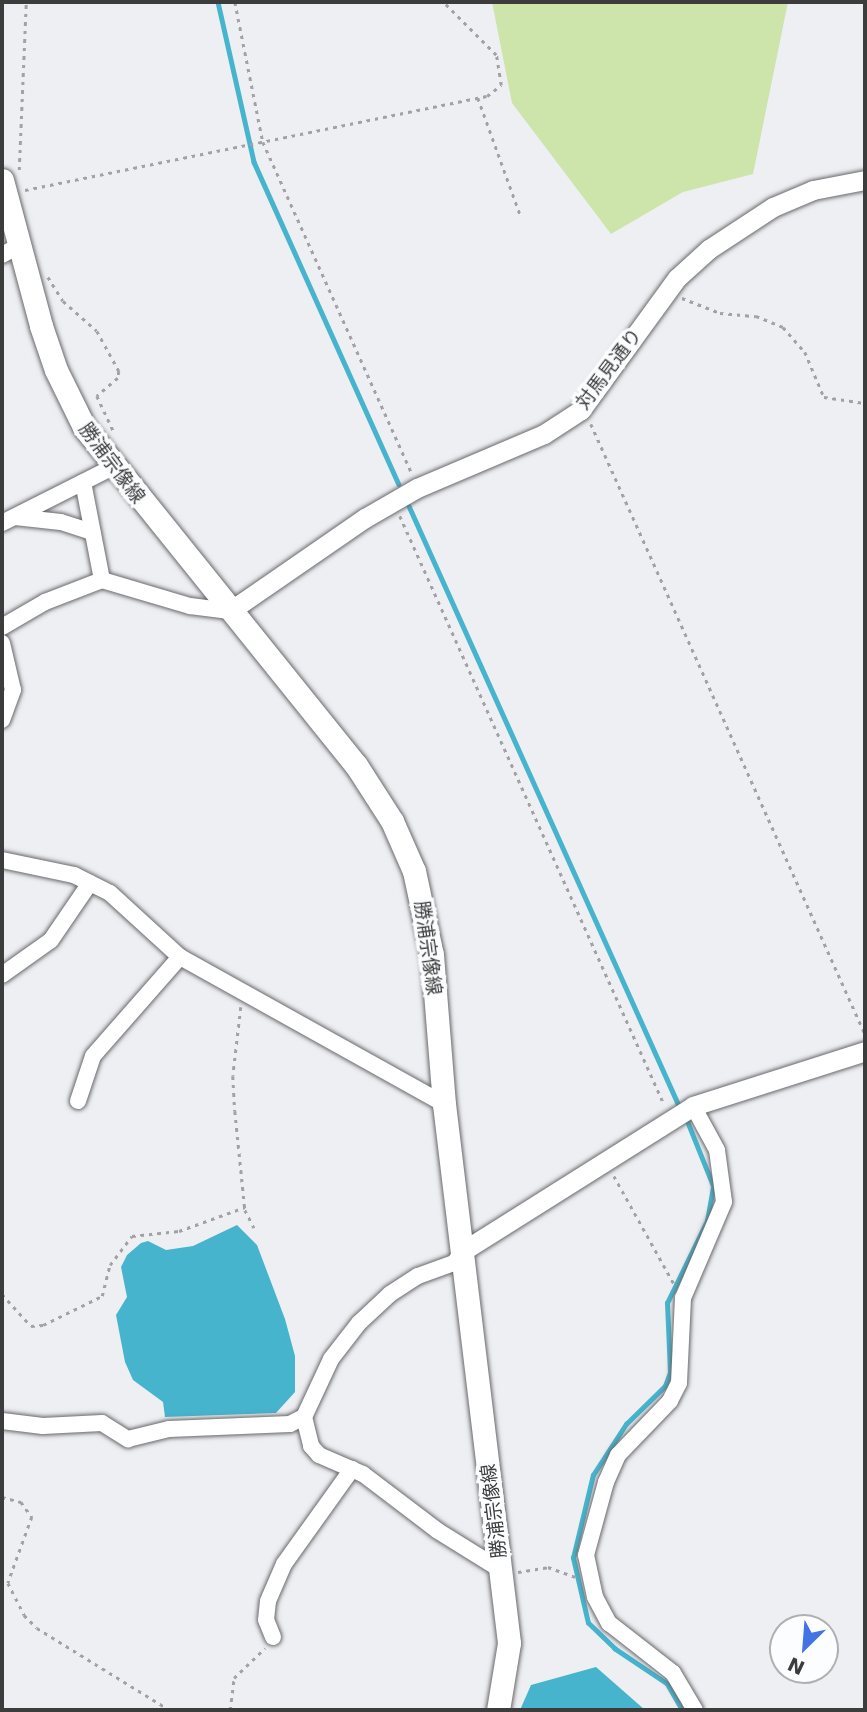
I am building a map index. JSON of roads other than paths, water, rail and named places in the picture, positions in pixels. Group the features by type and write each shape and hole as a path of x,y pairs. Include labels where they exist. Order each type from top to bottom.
{"main road":[{"name":"勝浦宗像線","path":"12,185 10,251 56,370 85,428 113,467 356,765 398,834 427,918 444,1104 509,1643 498,1710"}],"street":[{"name":"対馬見通り","path":"229,611 393,502 418,488 544,434 581,410 665,294 709,249 773,207 813,190 865,180"},
{"path":"8,520 113,467"},
{"path":"82,482 102,580"},
{"path":"8,520 61,522 92,531"},
{"path":"2,627 45,602 102,580 190,606 229,611"},
{"path":"2,643 13,691 2,720"},
{"path":"2,860 75,875 90,883 132,910 180,957 246,997 444,1104"},
{"path":"2,975 51,940 90,883"},
{"path":"78,1101 93,1056 180,957"},
{"path":"501,1570 352,1469 319,1455 311,1446 304,1417 346,1336 390,1294 418,1276 454,1263 463,1251 682,1113 865,1051"},
{"path":"682,1113 717,1150 724,1202 683,1298 679,1383 670,1401 618,1455 589,1539 589,1575 609,1622 673,1673 695,1710"},
{"path":"2,1421 43,1426 102,1423 128,1440 205,1425 273,1427 304,1417"},
{"path":"273,1637 266,1620 268,1601 284,1564 352,1469"}],"water":[{"path":"237,1225 257,1245 285,1319 295,1356 295,1392 276,1413 165,1417 163,1402 133,1380 125,1362 116,1315 127,1297 121,1267 127,1255 141,1243 148,1241 166,1250 193,1246"},
{"path":"596,1667 645,1710 520,1710 531,1685"}],"waterway":[{"path":"218,2 254,162 399,484"},
{"path":"409,506 680,1108"},
{"path":"682,1710 667,1684 615,1649 588,1623 573,1558 593,1475 626,1424 665,1386 670,1372 667,1303 707,1221 713,1186 686,1119"}]}
